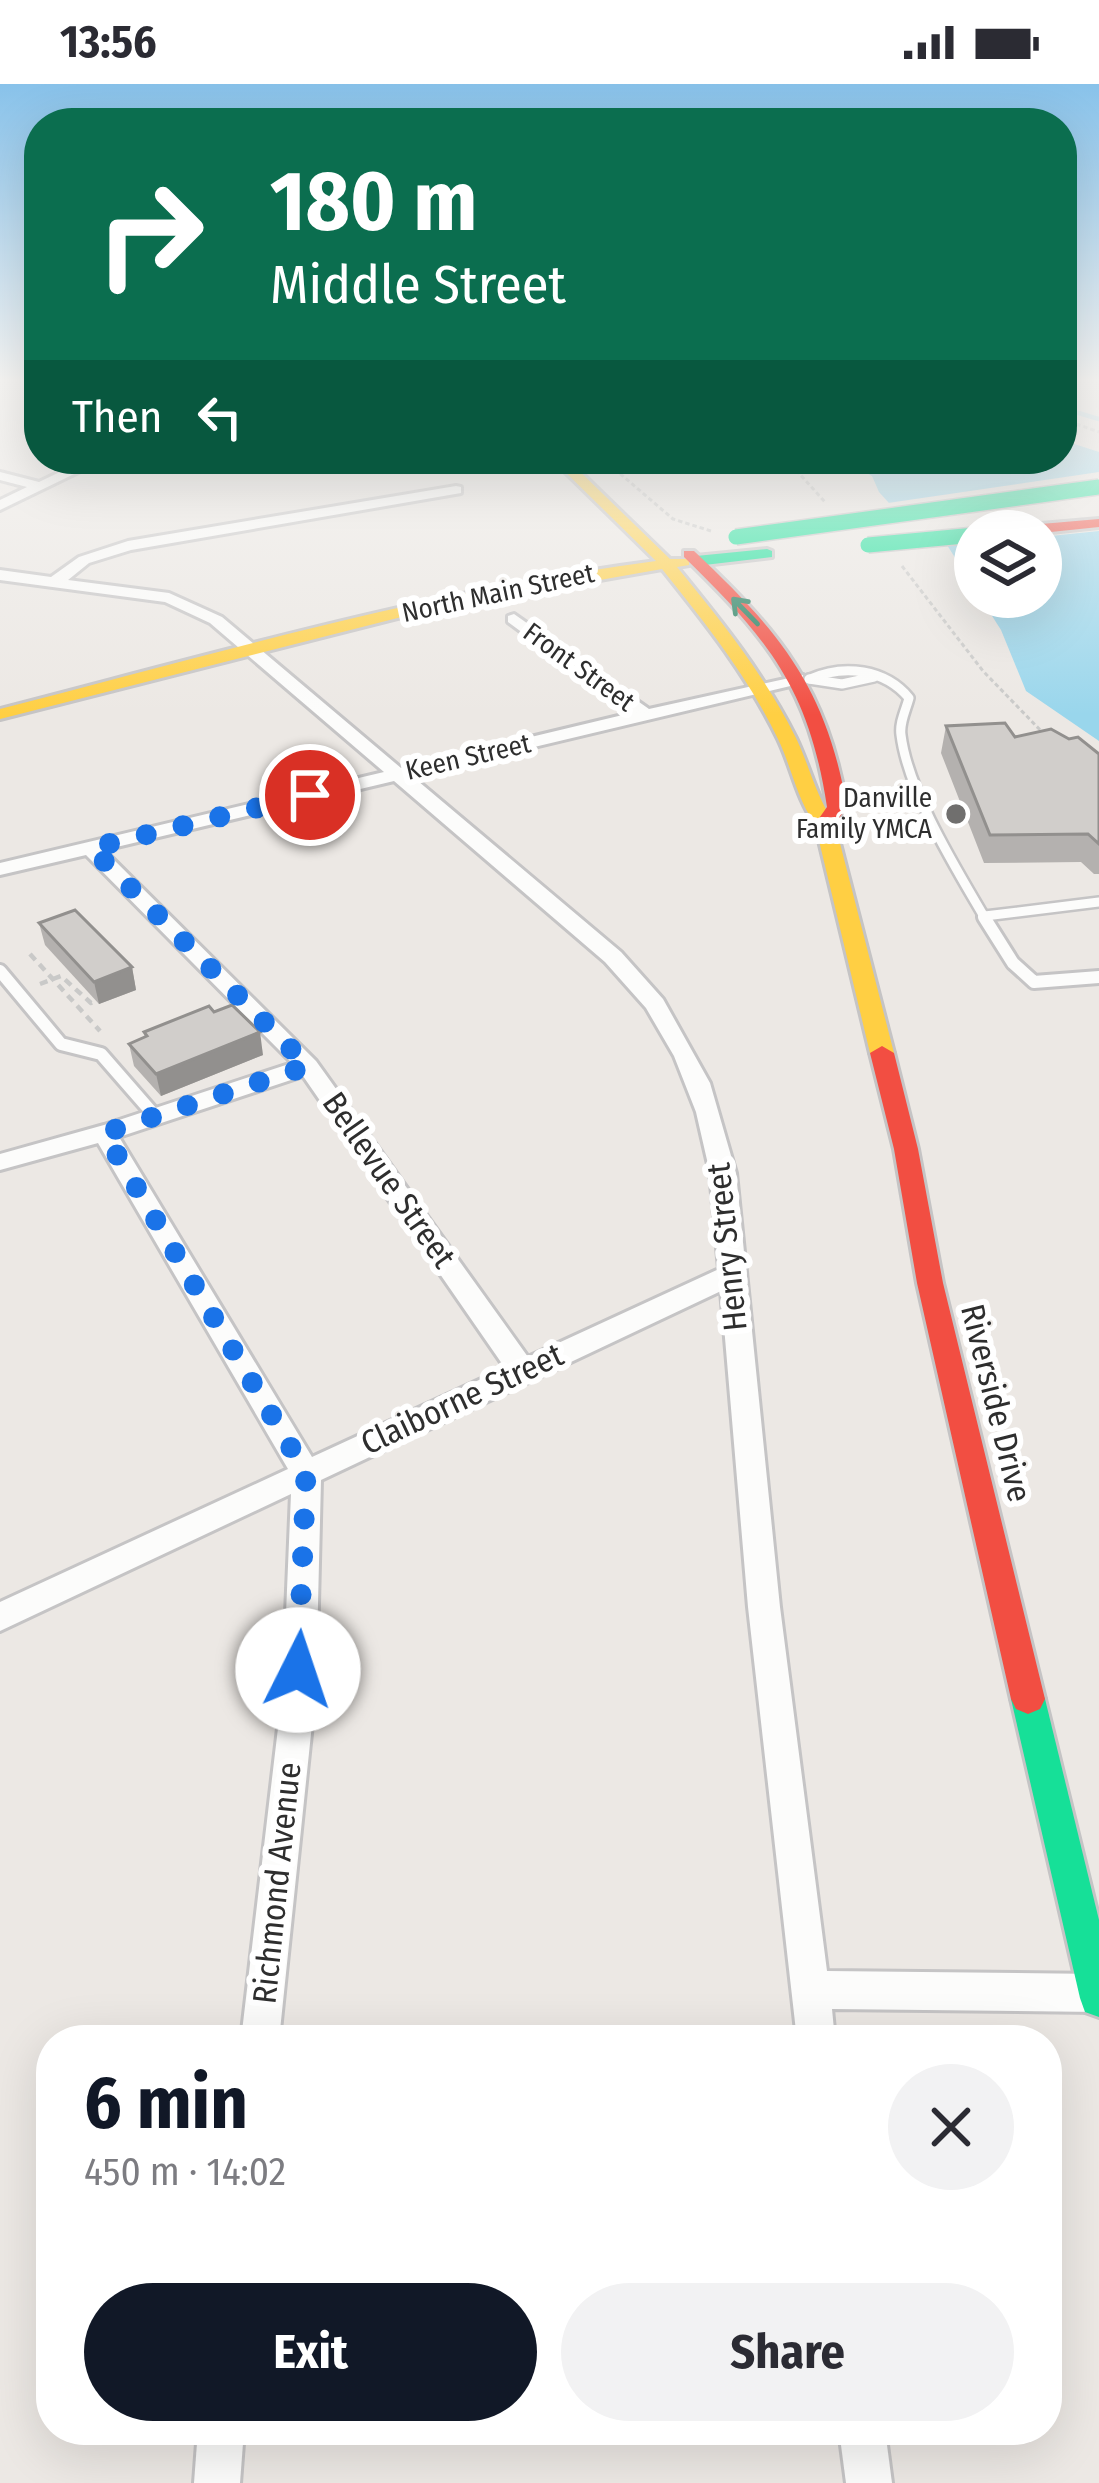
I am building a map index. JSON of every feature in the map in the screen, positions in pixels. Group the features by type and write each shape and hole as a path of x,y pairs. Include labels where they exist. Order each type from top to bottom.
{"main road":[{"path":"598,491 674,554 767,554 954,537"},
{"path":"614,491 674,554"},
{"path":"674,554 726,534 1068,491"},
{"path":"1062,527 1099,524"},
{"name":"North Main Street","path":"0,714 302,634 335,631 536,580 674,554"},
{"name":"Riverside Drive","path":"674,554 777,646 804,679 830,754 837,807 825,824"},
{"name":"Riverside Drive","path":"674,554 745,661 789,743 810,803 825,824 906,1149 930,1283 1098,1994"}],"street":[{"path":"0,506 29,491"},
{"path":"56,582 84,560 128,547 451,491"},
{"name":"Henry Street","path":"5,579 56,582 181,602 216,620 613,957 658,1005 699,1079 723,1173 730,1275 814,2025"},
{"name":"Front Street","path":"514,619 644,714"},
{"name":"Keen Street","path":"0,869 804,679"},
{"name":"Bellevue Street","path":"91,848 308,1066 522,1370"},
{"path":"0,1162 308,1066"},
{"path":"104,1133 306,1473"},
{"name":"Claiborne Street","path":"0,1618 730,1275"},
{"name":"Richmond Avenue","path":"262,2025 298,1670 306,1473"},
{"path":"810,1990 1098,1994"},
{"path":"217,2483 219,2445"},
{"path":"864,2445 869,2483"}],"lane":[{"path":"804,679 868,682 874,677 897,682 909,698 898,727 906,755 961,881 985,916 1031,981 1045,984 1099,976"},
{"path":"985,916 1099,902"},
{"path":"0,971 61,1044 101,1054 155,1117"}],"path":[{"path":"640,491 673,519 726,534"},
{"path":"817,491 838,512"},
{"path":"898,561 983,671 1052,741"},
{"path":"30,954 118,1047 101,1054"},
{"path":"51,979 61,976 91,1003 96,1001"}],"water":[{"path":"879,491 1099,491 1099,741 1026,691 993,618 1062,618 1062,510 954,510 954,556 947,545 907,523"}],"pier":[{"path":"970,491 1099,491 1099,531 1062,535 1062,510 954,510 954,540 938,547 904,527 881,504"}],"building":[{"path":"1005,723 1015,737 1051,729 1069,739 1078,737 1099,754 1099,844 1088,834 990,835 946,726"},
{"path":"75,910 132,967 94,982 39,923"},
{"path":"232,1005 260,1032 156,1074 129,1044 147,1036 144,1032 209,1006 214,1012"}],"traffic: fast":[{"path":"736,537 1070,491"},
{"path":"868,545 954,537"},
{"path":"696,561 767,554"},
{"path":"1028,1699 1099,1998"}],"traffic: slow":[{"path":"593,491 654,549 745,661 789,743 810,803 825,824 882,1053"},
{"path":"0,714 425,606 596,573 683,562"}],"traffic: jam":[{"path":"1062,527 1099,523"},
{"path":"689,554 746,610 790,666 806,695 820,728 837,807 825,824"},
{"path":"882,1053 906,1149 930,1283 1028,1699"}],"place":[{"name":"Danville Family YMCA","path":"956,814"}],"route":[{"path":"298,1670 308,1526 306,1473 104,1133 308,1066 91,848 310,795"}]}
